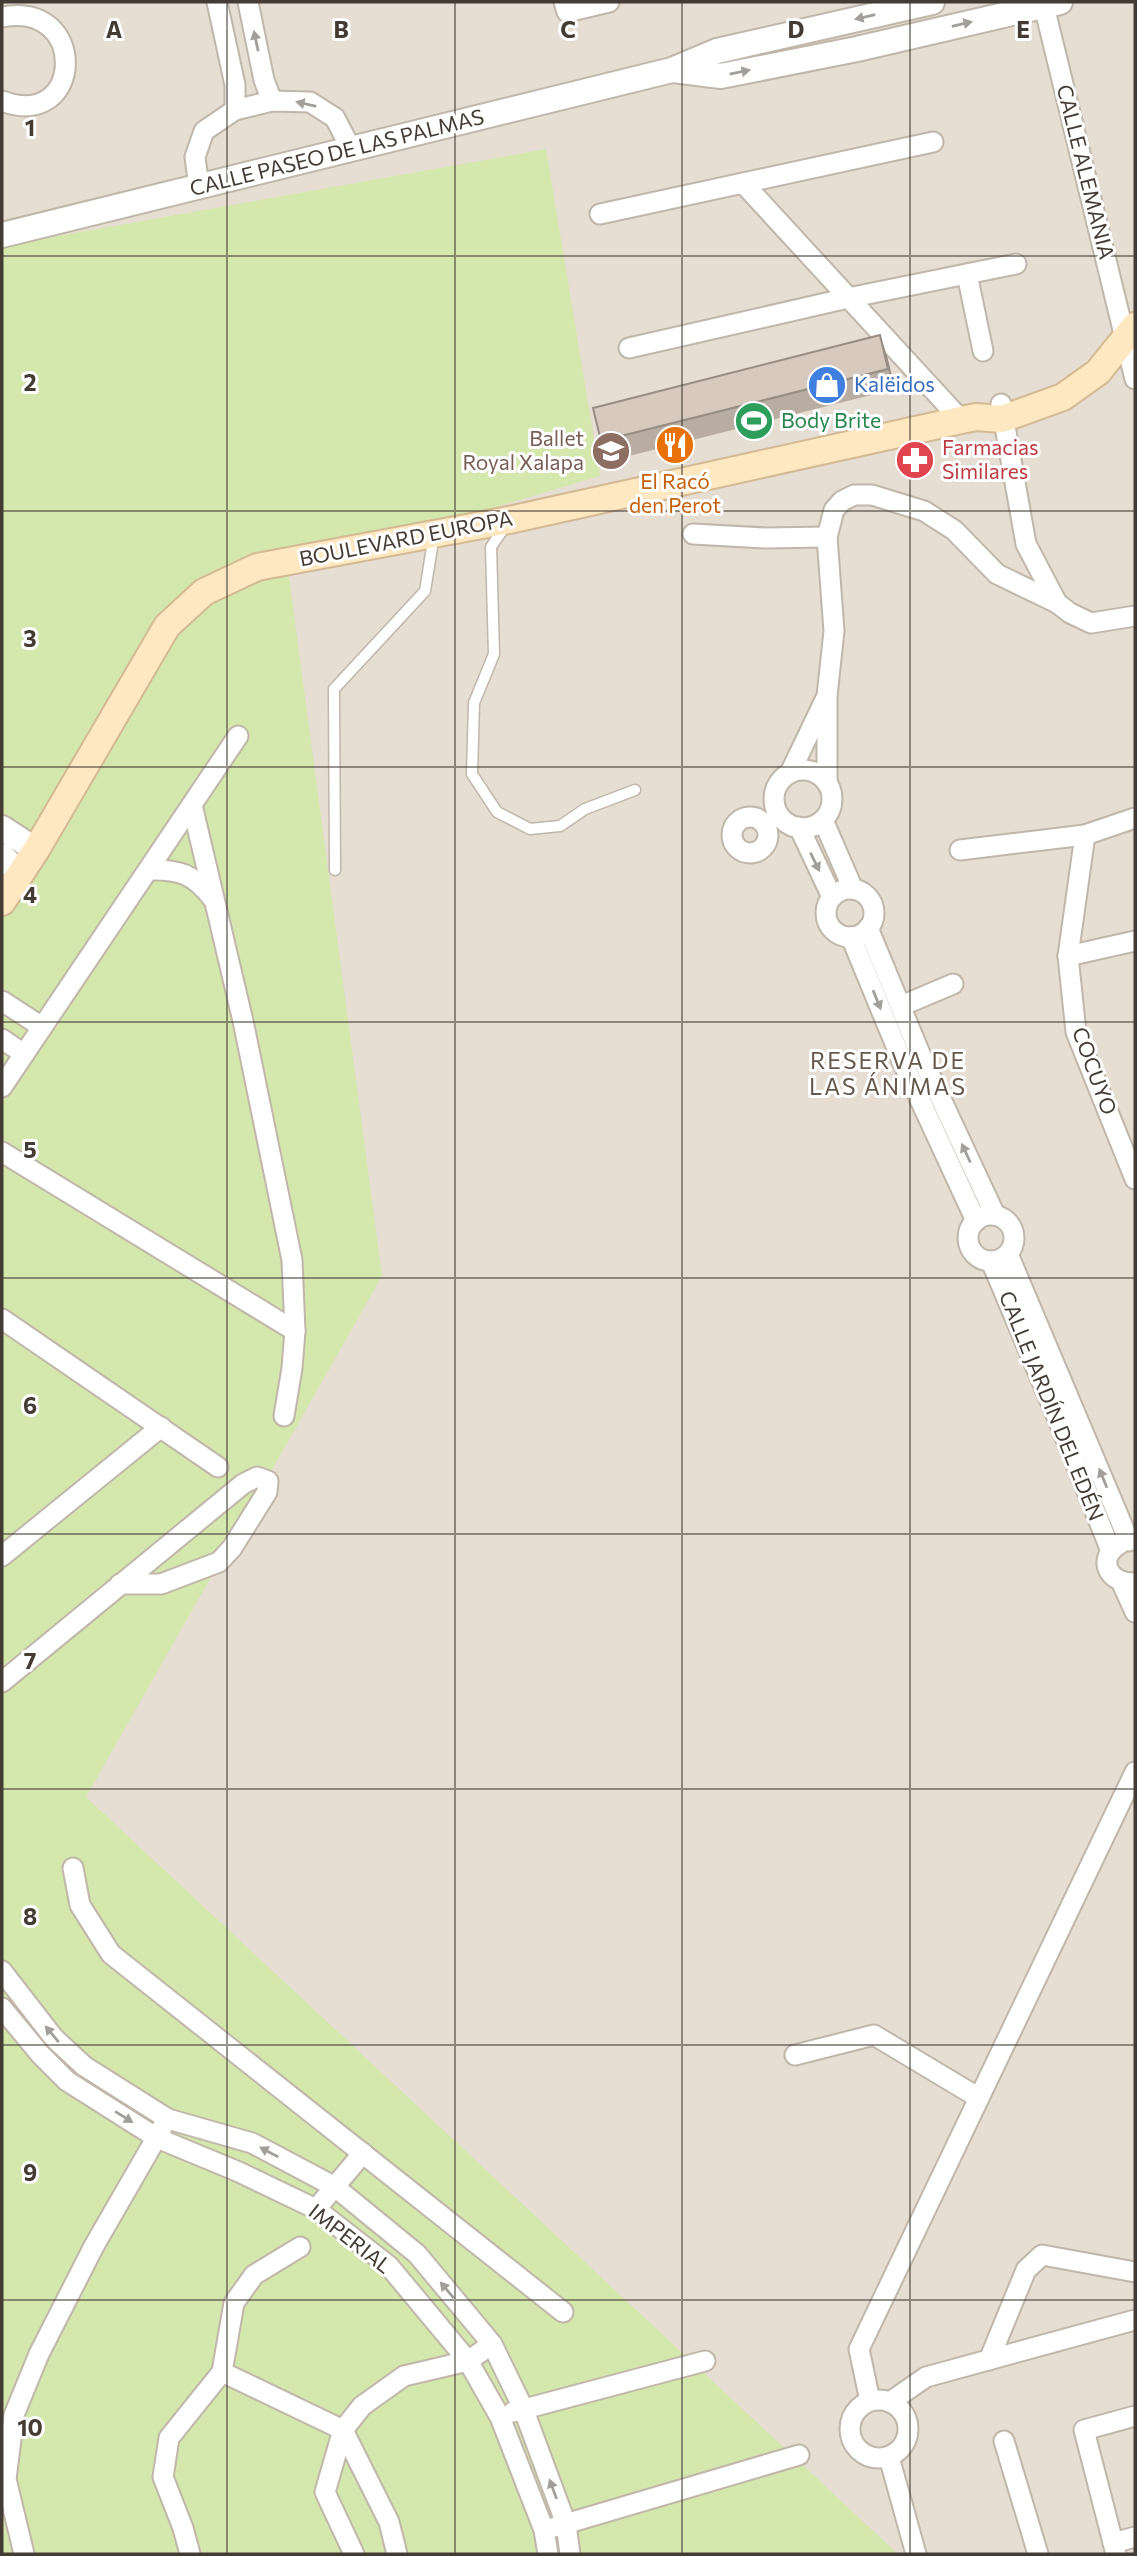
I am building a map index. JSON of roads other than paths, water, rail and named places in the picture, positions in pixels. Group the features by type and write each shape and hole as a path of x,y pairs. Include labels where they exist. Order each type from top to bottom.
{"main road":[{"name":"BOULEVARD EUROPA","path":"2,902 11,865 36,850 167,626 204,592 257,567 509,520 1001,412 1058,383 1129,324"}],"street":[{"path":"571,6 609,2"},
{"name":"CALLE PASEO DE LAS PALMAS","path":"2,235 672,70 717,51 932,2"},
{"name":"CALLE PASEO DE LAS PALMAS","path":"672,70 720,76 857,49 999,8 1052,4"},
{"name":"CALLE ALEMANIA","path":"1052,4 1129,324 1135,379"},
{"path":"235,110 235,85 219,9 249,6 264,80 272,101"},
{"path":"2,17 13,13 29,13 43,18 55,27 63,40 67,55 66,71 49,96 35,103 19,106 2,101"},
{"path":"199,187 195,157 204,131 235,110 272,101 310,102 335,118 351,149"},
{"path":"600,214 933,142"},
{"path":"743,183 848,298 968,418"},
{"path":"629,348 848,298 1016,264"},
{"path":"967,274 984,351"},
{"path":"1001,412 1026,544 1057,603"},
{"path":"782,825 808,827 823,820 832,800 827,782 827,696 834,631 827,537 834,510 842,501 854,495 872,495 892,499 934,517 954,530 997,574 1091,623 1135,616"},
{"path":"693,534 766,538 827,537"},
{"path":"790,773 827,696"},
{"path":"2,1087 238,736"},
{"path":"827,782 814,772 798,770 783,778 775,794 776,811 782,825 832,897"},
{"path":"192,805 243,1021 292,1260 295,1331 284,1416"},
{"path":"960,850 1085,835 1135,818"},
{"path":"823,820 853,889"},
{"path":"2,828 36,850"},
{"name":"COCUYO","path":"1085,835 1068,956 1076,1032 1135,1179"},
{"path":"149,870 168,869 186,874 202,885 214,900"},
{"path":"853,889 866,895 871,901 874,915 860,933 836,932 827,919 828,904 832,897 853,889"},
{"path":"860,933 901,1006 921,1056 995,1215"},
{"path":"860,933 903,1063 976,1221"},
{"path":"1068,956 1135,941"},
{"path":"901,1006 953,984"},
{"path":"2,1001 42,1027"},
{"path":"2,1040 24,1054"},
{"path":"903,1063 921,1056"},
{"path":"2,1152 295,1331"},
{"path":"988,1215 995,1215 1012,1227 1014,1241 999,1257 983,1259 971,1250 968,1234 976,1221 988,1215"},
{"name":"CALLE JARDÍN DEL EDÉN","path":"999,1257 1068,1419 1132,1542"},
{"path":"2,1319 218,1467"},
{"name":"CALLE JARDÍN DEL EDÉN","path":"1068,1419 1111,1551 1108,1570 1111,1576 1129,1583"},
{"path":"2,1556 161,1427"},
{"path":"2,1682 120,1584 243,1484 257,1477 268,1481 267,1492 232,1548 219,1562 161,1584 120,1584"},
{"path":"1111,1551 1122,1542 1132,1542"},
{"path":"1129,1583 1135,1612"},
{"path":"870,2401 859,2349 1135,1772"},
{"path":"73,1868 80,1905 111,1954 563,2312"},
{"path":"2,1971 54,2038 84,2066 168,2119 252,2143 335,2187 417,2254 492,2344 523,2408 566,2524 570,2554"},
{"name":"IMPERIAL","path":"4,2012 67,2081 157,2138 239,2172 316,2209 389,2266 468,2361 500,2417 544,2530 548,2554"},
{"path":"795,2055 874,2035 979,2098"},
{"path":"24,2554 6,2479 14,2415 39,2354 94,2246 168,2119"},
{"path":"316,2209 363,2154"},
{"path":"190,2554 163,2477 169,2438 222,2372 234,2303 254,2275 299,2247"},
{"path":"989,2360 1026,2270 1042,2255 1135,2272"},
{"path":"890,2402 926,2377 1135,2320"},
{"path":"354,2554 325,2492 343,2430 362,2406 404,2376 468,2361 492,2344"},
{"path":"500,2417 523,2408 705,2361"},
{"path":"222,2372 343,2430 389,2522 397,2554"},
{"path":"880,2399 890,2402 899,2407 905,2415 908,2435 905,2444 889,2457 880,2459 862,2453 851,2439 851,2420 855,2412 870,2401 880,2399"},
{"path":"1135,2416 1084,2430 1115,2549 1135,2537"},
{"path":"1004,2441 1038,2554"},
{"path":"544,2530 799,2455"},
{"path":"889,2457 916,2554"}],"lane":[{"path":"509,520 491,547 494,654 474,704 471,774 496,811 530,829 561,826 585,809 635,790"},
{"path":"334,870 334,689 425,591 434,535"}],"place":[{"name":"Kalëidos","path":"827,385"},
{"name":"Body Brite","path":"754,421"},
{"name":"El Racó den Perot","path":"675,445"},
{"name":"Ballet Royal Xalapa","path":"611,451"},
{"name":"Farmacias Similares","path":"915,460"}],"district":[{"name":"RESERVA DE LAS ÁNIMAS","path":"888,1074"}]}
